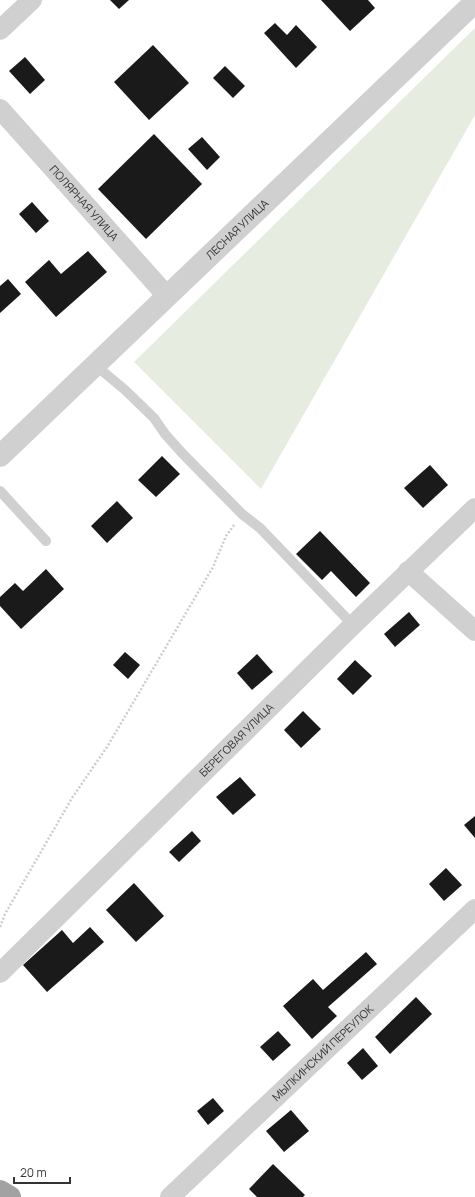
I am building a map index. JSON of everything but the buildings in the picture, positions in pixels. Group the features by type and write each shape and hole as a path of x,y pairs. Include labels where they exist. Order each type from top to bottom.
{"highway":[{"path":"0,1191 10,1197"}],"street":[{"path":"0,30 32,0"},
{"name":"ЛЕСНАЯ УЛИЦА","path":"0,456 475,2"},
{"name":"ПОЛЯРНАЯ УЛИЦА","path":"0,109 167,296"},
{"name":"БЕРЕГОВАЯ УЛИЦА","path":"0,973 408,571 475,508"},
{"path":"408,571 475,631"},
{"name":"МЫЛКИНСКИЙ ПЕРЕУЛОК","path":"170,1197 475,909"}],"lane":[{"path":"95,365 124,389 154,418 169,439 242,514 260,528 353,625"},
{"path":"0,491 46,541"}],"path":[{"path":"0,927 68,805 107,747 213,566 226,536 242,514"}],"shaded area":[{"path":"475,28 475,115 261,489 134,362"}]}
